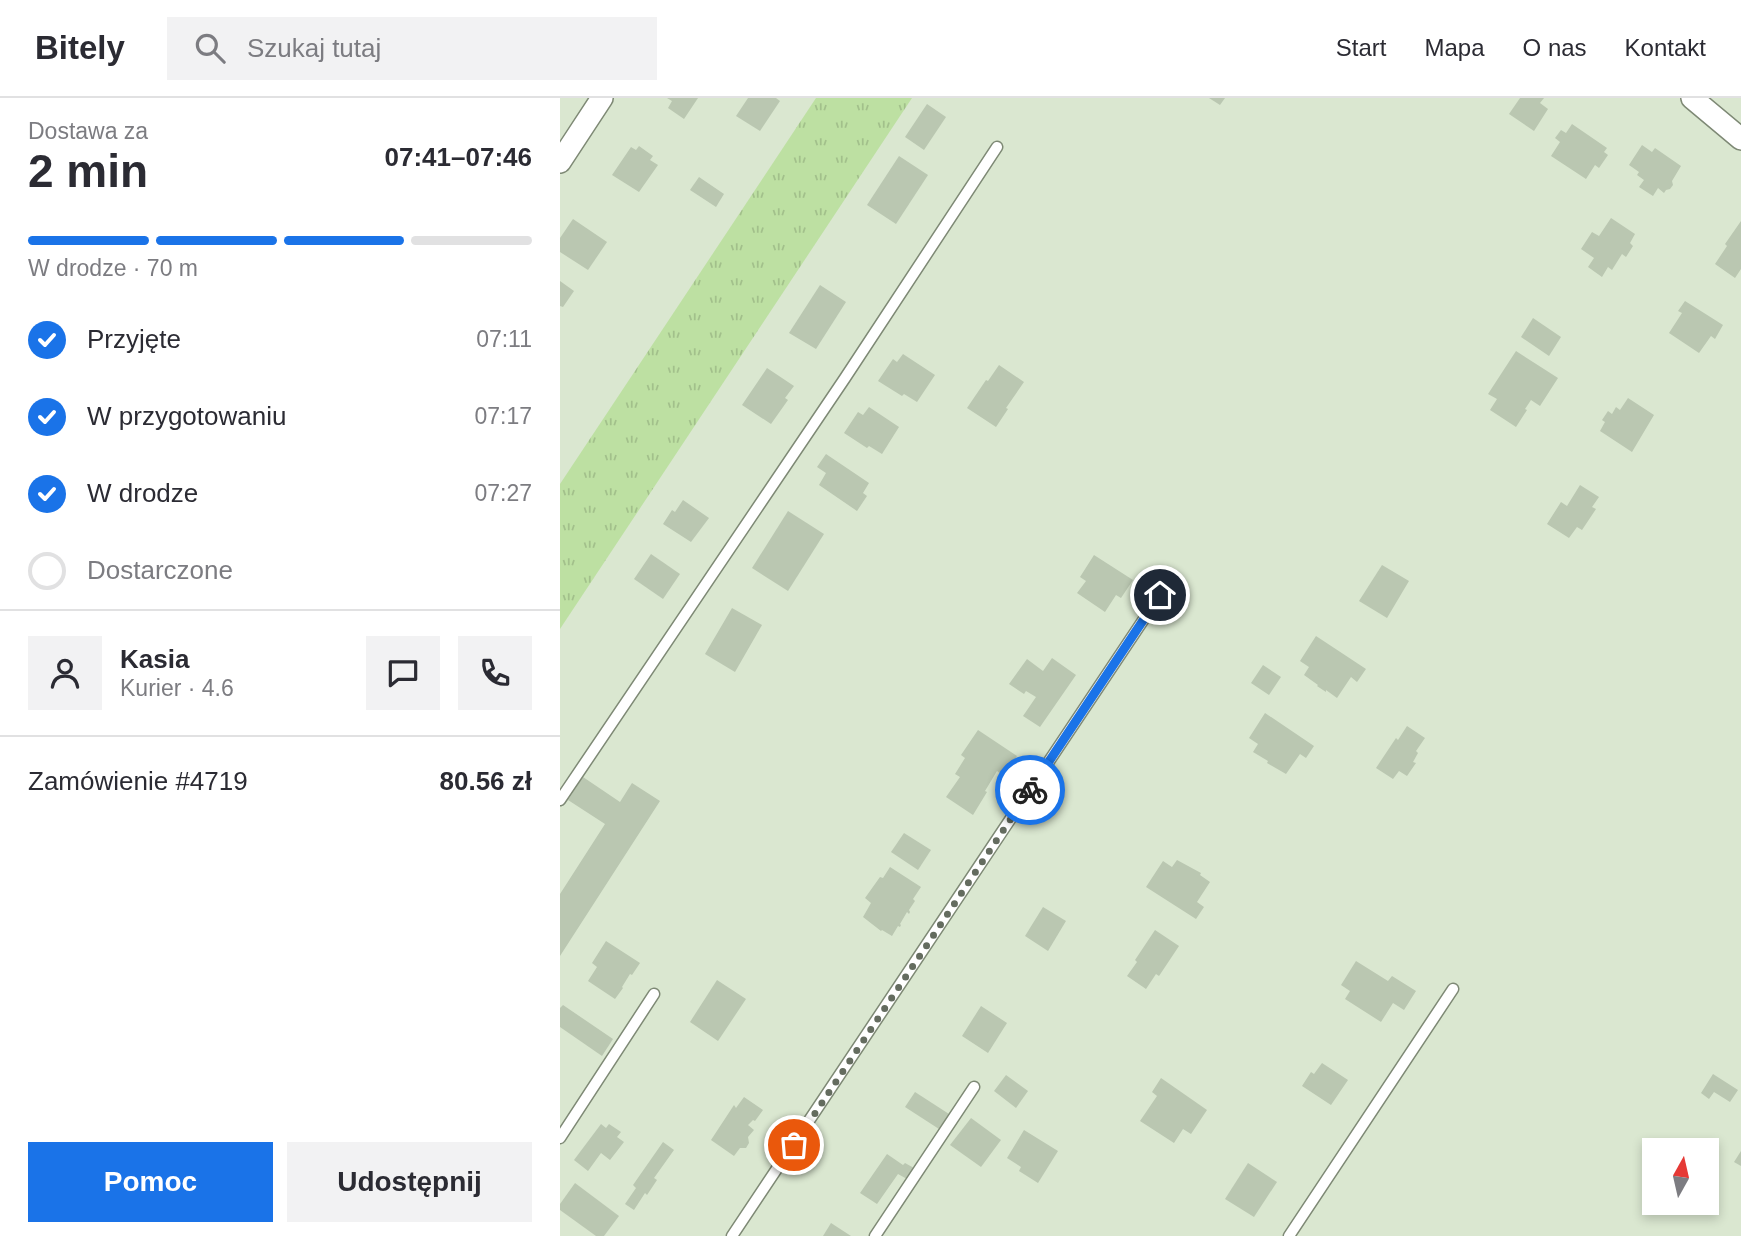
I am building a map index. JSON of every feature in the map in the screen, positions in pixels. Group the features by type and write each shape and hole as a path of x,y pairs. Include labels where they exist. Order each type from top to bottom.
{"street":[{"path":"560,162 602,98"},
{"path":"1692,98 1741,139"}],"lane":[{"path":"560,800 845,378 997,147"},
{"path":"732,1236 1160,595"},
{"path":"1289,1236 1453,989"},
{"path":"560,1138 654,994"},
{"path":"876,1236 974,1087"}],"green space":[{"path":"816,98 912,98 560,629 560,484"}],"building":[{"path":"667,98 698,98 684,119 668,108 672,101"},
{"path":"748,98 776,98 780,101 760,131 736,116"},
{"path":"1209,98 1225,98 1220,105"},
{"path":"1520,98 1544,98 1540,103 1548,109 1534,131 1509,114"},
{"path":"927,104 946,117 924,150 905,137"},
{"path":"1572,124 1607,148 1604,152 1608,155 1599,168 1595,165 1586,179 1551,156 1560,142 1555,138 1561,130 1566,133"},
{"path":"1642,145 1652,152 1655,148 1681,166 1672,181 1673,185 1664,193 1658,188 1653,196 1639,187 1644,180 1637,175 1639,172 1629,165"},
{"path":"639,146 653,156 650,160 658,165 639,192 612,175 631,147 636,150"},
{"path":"899,156 928,175 896,224 867,205"},
{"path":"699,177 724,194 716,207 690,190"},
{"path":"1611,218 1635,234 1630,243 1633,246 1626,257 1622,254 1612,270 1608,267 1602,277 1588,267 1594,258 1581,249 1592,232 1599,236"},
{"path":"573,219 607,242 588,270 560,252 560,238"},
{"path":"1741,221 1741,269 1735,278 1715,264"},
{"path":"560,281 574,291 563,307 560,306"},
{"path":"820,285 846,302 816,349 789,333"},
{"path":"1685,301 1723,325 1715,339 1711,336 1699,353 1669,333 1682,313 1678,311"},
{"path":"1533,318 1561,337 1549,356 1521,337"},
{"path":"1516,351 1558,378 1540,406 1531,400 1516,427 1490,410 1497,399 1488,394"},
{"path":"903,354 935,375 917,402 878,381 893,359 897,362"},
{"path":"999,365 1024,382 996,427 967,408"},
{"path":"767,368 794,386 785,398 788,400 771,424 742,405"},
{"path":"1628,398 1654,415 1632,452 1600,431 1605,422 1602,420 1608,411 1612,414 1616,407 1620,410"},
{"path":"869,407 899,427 882,454 844,433 858,412 863,415"},
{"path":"826,454 869,483 863,493 867,496 857,511 819,485 826,473 817,467"},
{"path":"1580,485 1599,497 1592,507 1596,509 1582,530 1577,527 1569,538 1547,524 1561,502 1567,506"},
{"path":"683,500 709,518 691,542 663,524"},
{"path":"788,511 824,534 788,591 752,568"},
{"path":"651,554 680,574 663,599 634,579"},
{"path":"1094,555 1133,580 1121,598 1116,595 1105,612 1077,593 1086,581 1080,577"},
{"path":"1382,565 1409,581 1387,618 1359,601"},
{"path":"732,608 762,625 735,672 705,654"},
{"path":"1316,636 1366,669 1357,682 1351,677 1337,698 1304,675 1309,667 1300,661"},
{"path":"1052,658 1076,675 1040,727 1023,716 1036,697 1026,691 1024,694 1009,684 1027,659 1043,671"},
{"path":"1263,665 1281,677 1269,695 1251,683"},
{"path":"1265,713 1314,746 1306,758 1300,754 1286,774 1253,752 1258,744 1249,738"},
{"path":"1407,726 1425,738 1416,751 1418,753 1413,762 1416,763 1407,776 1399,771 1393,779 1376,768"},
{"path":"978,730 1017,756 1004,776 997,771 973,815 946,797 960,777 955,774 965,758 961,755"},
{"path":"583,777 620,802 632,783 660,801 560,956 560,894 605,824 568,800"},
{"path":"904,833 931,850 918,870 891,852"},
{"path":"1177,860 1201,873 1200,875 1210,882 1197,902 1204,907 1196,919 1146,887 1163,861 1172,867"},
{"path":"890,867 921,887 913,899 915,901 909,914 907,912 892,936 863,917 871,903 865,898"},
{"path":"1043,907 1066,921 1048,951 1025,936"},
{"path":"1155,930 1179,946 1159,976 1156,974 1146,989 1127,976"},
{"path":"606,941 640,963 615,999 588,981 597,967 592,963"},
{"path":"1356,961 1388,981 1392,976 1416,991 1404,1010 1393,1003 1381,1022 1345,999 1350,991 1341,985"},
{"path":"717,980 746,999 718,1041 690,1022"},
{"path":"563,1005 613,1039 602,1056 560,1027 560,1008"},
{"path":"981,1006 1007,1023 988,1053 962,1036"},
{"path":"1322,1063 1348,1080 1331,1105 1302,1086 1311,1072 1314,1074"},
{"path":"1713,1074 1738,1090 1730,1102 1714,1092 1709,1099 1701,1093"},
{"path":"1006,1075 1028,1091 1016,1108 994,1091"},
{"path":"1161,1078 1207,1110 1191,1134 1183,1129 1174,1143 1140,1121 1157,1096 1152,1092"},
{"path":"915,1092 949,1114 939,1129 905,1107"},
{"path":"744,1097 763,1110 755,1121 748,1125 754,1130 748,1137 746,1148 740,1148 734,1156 711,1140 734,1105 736,1108"},
{"path":"971,1118 1001,1140 981,1167 950,1145"},
{"path":"601,1124 606,1128 609,1124 621,1132 617,1137 624,1142 610,1160 601,1153 588,1171 574,1160"},
{"path":"1024,1130 1058,1151 1038,1183 1019,1171 1021,1167 1007,1158"},
{"path":"663,1142 674,1150 654,1178 657,1180 647,1195 645,1193 634,1210 625,1204 636,1188 633,1185"},
{"path":"1741,1151 1741,1166 1734,1162"},
{"path":"887,1154 903,1165 905,1163 914,1168 907,1179 898,1174 877,1204 860,1193"},
{"path":"1248,1163 1277,1182 1254,1217 1225,1199"},
{"path":"575,1183 619,1216 604,1236 596,1236 560,1210 560,1204"},
{"path":"831,1223 851,1236 823,1236"}],"way so far":[{"path":"794,1145 1030,790"}],"route":[{"path":"1030,790 1160,595"}]}
